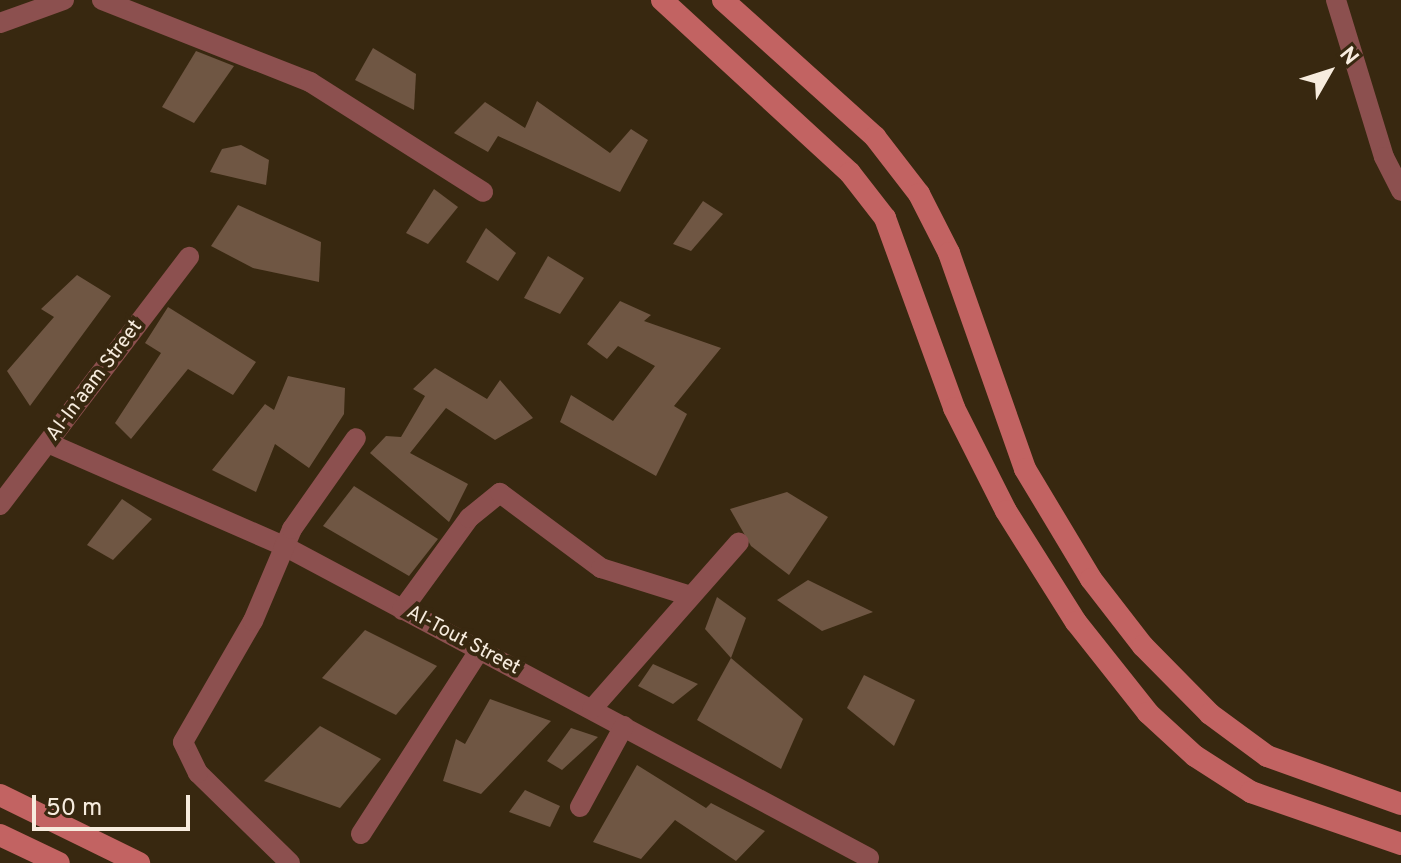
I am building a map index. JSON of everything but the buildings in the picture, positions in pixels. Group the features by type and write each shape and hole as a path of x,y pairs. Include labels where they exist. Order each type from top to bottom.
{"main road":[{"path":"662,0 829,153 885,218 954,408 1006,511 1076,622 1148,713 1195,756 1251,792 1401,844"},
{"path":"723,0 875,137 919,194 949,253 1025,469 1091,579 1143,646 1210,714 1258,750 1328,784 1401,804"},
{"path":"0,795 139,863"},
{"path":"0,835 59,863"}],"street":[{"path":"0,23 64,0"},
{"path":"102,0 310,82 483,192"},
{"path":"1336,0 1384,157 1401,191"},
{"name":"Al-In’aam Street","path":"0,505 189,257"},
{"path":"290,863 198,773 183,742 253,621 284,546 356,438"},
{"name":"Al-Tout Street","path":"48,443 284,546 869,858"},
{"path":"402,610 469,518 500,493 601,568 687,595"},
{"path":"592,709 687,595 739,542"},
{"path":"361,834 479,651"},
{"path":"580,807 624,726"}]}
